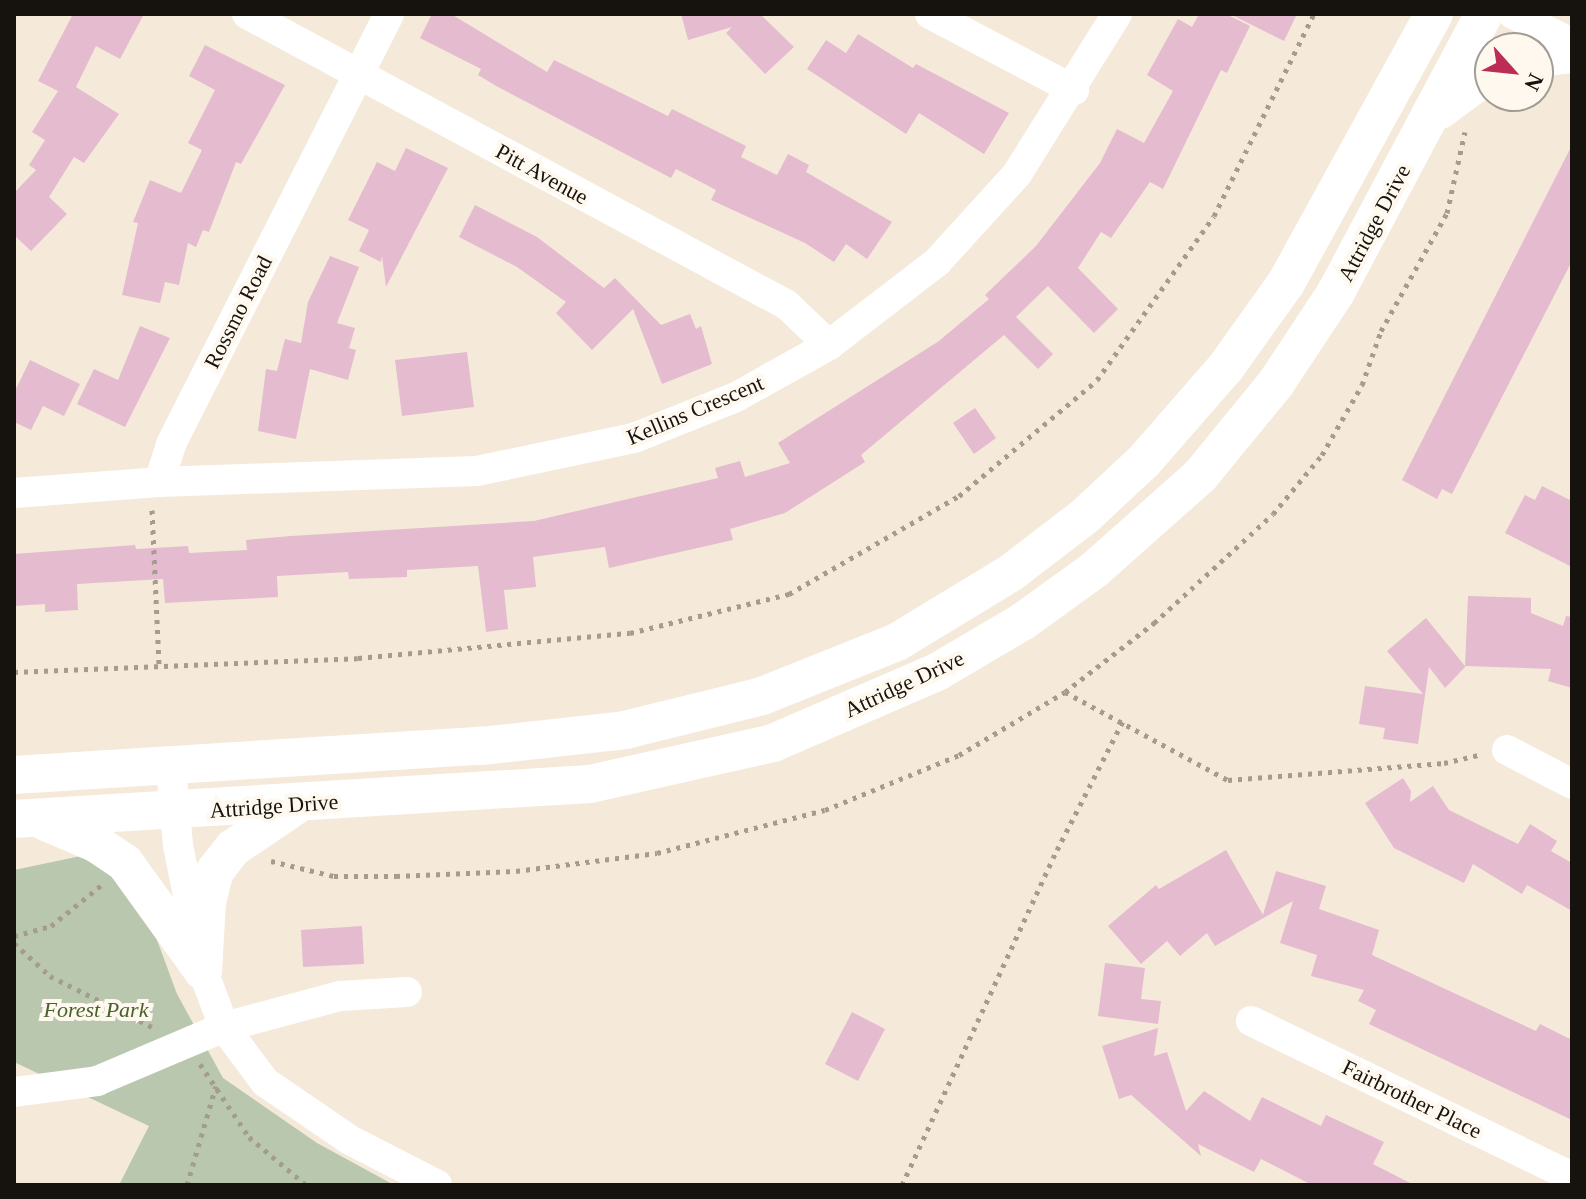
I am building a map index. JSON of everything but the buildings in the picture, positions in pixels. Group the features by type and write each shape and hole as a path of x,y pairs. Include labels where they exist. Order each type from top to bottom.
{"main road":[{"name":"Attridge Drive","path":"14,775 171,768 481,746 625,730 762,696 897,642 954,610 1085,516 1144,461 1226,367 1286,283 1434,14"},
{"name":"Attridge Drive","path":"25,818 174,813 590,784 773,743 937,672 1022,622 1094,570 1200,476 1276,383 1335,294 1484,14"},
{"path":"1428,124 1452,98 1474,84"},
{"path":"203,971 207,902 215,871 233,848 297,805"},
{"path":"25,818 97,844 125,863 203,971"}],"street":[{"name":"Pitt Avenue","path":"247,14 359,71 787,305 829,345"},
{"name":"Rossmo Road","path":"159,482 171,444 389,14"},
{"path":"930,14 1074,90"},
{"name":"Kellins Crescent","path":"159,482 477,471 569,455 680,421 829,345 888,303 981,217 1074,90 1117,14"},
{"path":"1513,14 1572,43"},
{"path":"14,493 159,482"},
{"path":"1507,750 1572,784"},
{"path":"171,768 174,813 203,971 224,1027 265,1082 350,1140 437,1185"},
{"path":"14,1092 97,1081 224,1027 340,996 407,992"},
{"name":"Fairbrother Place","path":"1251,1021 1572,1177"}],"path":[{"path":"14,672 358,658 630,633 789,594 959,496 1097,380 1214,216 1314,14"},
{"path":"151,512 159,665"},
{"path":"1065,692 1228,780 1456,759"},
{"path":"902,1185 1057,850 1123,721"},
{"path":"14,936 51,926"},
{"path":"187,1185 216,1086"}],"green space":[{"name":"Forest Park","path":"81,856 102,865 147,913 177,994 223,1078 317,1143 394,1185 119,1185 149,1126 14,1062 14,870"}]}
